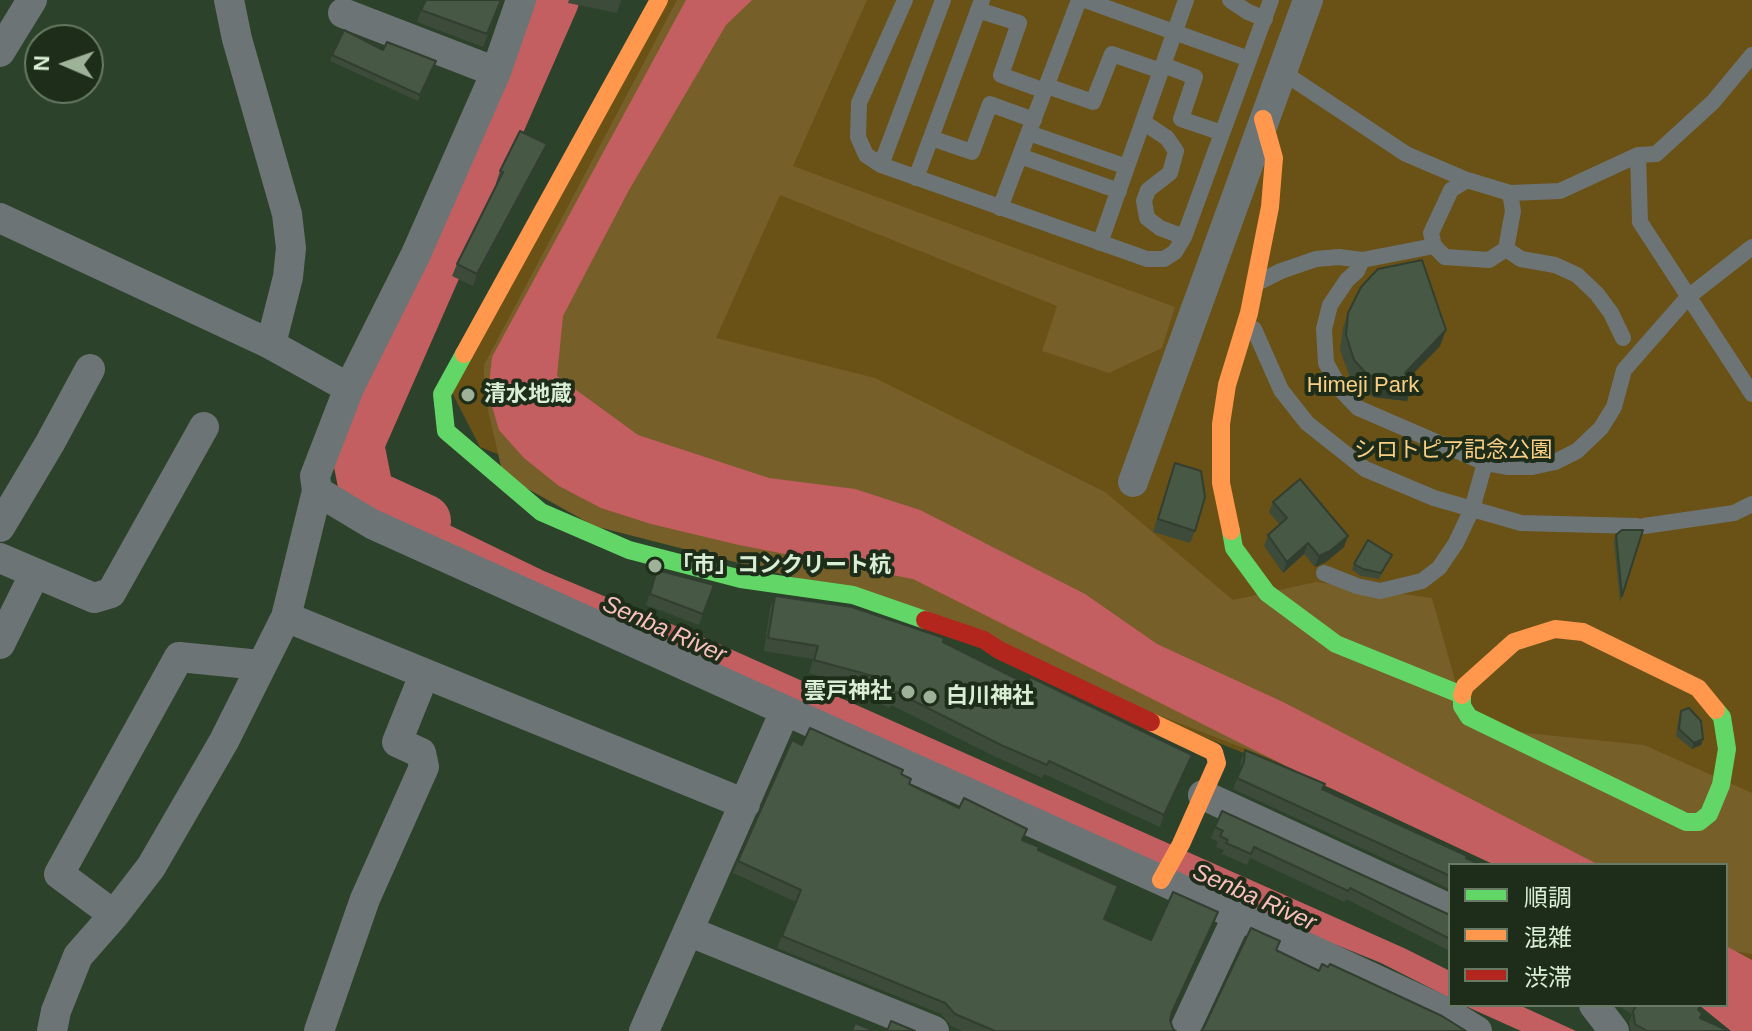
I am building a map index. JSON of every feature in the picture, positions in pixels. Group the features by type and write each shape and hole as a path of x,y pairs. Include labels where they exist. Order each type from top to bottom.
{"street":[{"path":"0,52 32,0"},
{"path":"229,0 237,39 287,214 288,277 274,332 268,343"},
{"path":"52,1031 56,1011 78,956 151,867 224,741 286,617 317,491 315,476 349,388 416,254 496,72 521,0"},
{"path":"659,0 442,394 446,431 541,512 629,550 741,579 853,595 984,640 999,650 1214,752 1217,763 1181,844 1161,880"},
{"path":"1133,482 1308,0"},
{"path":"343,13 496,72"},
{"path":"1263,119 1274,158 1270,207 1256,284 1227,385 1221,424 1221,483 1234,548 1267,593 1336,644 1462,695"},
{"path":"0,218 268,343 349,388"},
{"path":"0,527 90,369"},
{"path":"0,558 94,598 111,593 204,427"},
{"path":"317,491 372,524 1238,915 1446,1012 1477,1031"},
{"path":"0,644 35,573"},
{"path":"286,617 745,804"},
{"path":"1555,629 1583,632 1698,688 1722,717 1727,749 1721,785 1709,814 1699,822 1686,822 1469,717 1462,706 1462,695 1465,686 1514,642 1555,629"},
{"path":"114,915 59,874 179,657 260,665"},
{"path":"319,1031 365,899 424,767 421,753 397,742 424,675"},
{"path":"644,1031 785,711"},
{"path":"1203,795 1448,908"},
{"path":"1184,1031 1238,915"},
{"path":"688,931 934,1031"},
{"path":"1596,1007 1614,1031"}],"lane":[{"path":"905,0 859,103 858,137 866,155 881,165 916,178 1147,259 1164,259 1175,252 1184,237 1271,0"},
{"path":"881,165 943,0"},
{"path":"1000,208 1082,0 1249,59"},
{"path":"1100,243 1186,0"},
{"path":"1230,0 1265,19"},
{"path":"916,178 980,5 1019,23 1001,75 1093,102 1112,54 1195,77 1181,119 1222,133"},
{"path":"1281,71 1406,154 1467,180 1510,193 1560,191 1638,155 1656,154 1713,102 1752,55"},
{"path":"931,138 972,152 990,104 1031,126 1127,167"},
{"path":"1143,122 1167,138 1176,151 1170,173 1148,190 1144,201 1147,218 1160,228 1184,237"},
{"path":"1638,155 1640,222 1752,394"},
{"path":"1020,156 1119,191"},
{"path":"1467,180 1451,190 1431,233 1434,246 1445,257 1489,260 1506,249 1513,211 1510,193"},
{"path":"1256,284 1316,259 1339,257 1362,260 1434,246"},
{"path":"1362,260 1330,305 1324,329 1326,363 1341,390 1358,408 1485,463 1532,467 1555,462 1577,451 1601,428 1614,407 1624,370 1688,297 1752,247"},
{"path":"1506,249 1521,259 1555,265 1577,275 1611,313 1623,338"},
{"path":"1249,313 1262,352 1281,390 1307,423 1365,469 1434,498 1521,523 1640,526 1734,513 1752,504"},
{"path":"1324,573 1380,591 1422,581 1439,568 1456,543 1472,509 1485,463"}],"green space":[{"name":"Himeji Park","path":"665,0 1752,0 1752,1031 1731,1031 1726,1007 1728,863 1491,863 1326,786 480,447 449,387"}],"shaded area":[{"path":"677,0 867,0 793,166 1175,307 1162,348 1109,373 1042,351 1057,306 780,195 716,338 875,378 1105,492 1233,600 1316,582 1432,598 1468,727 1644,745 1752,793 1752,954 1728,950 1728,863 1529,863 1507,850 817,583 594,526 503,475 484,393 484,365"}],"water":[{"path":"686,0 752,0 726,25 629,190 563,316 557,376 638,435 769,478 855,489 920,510 1085,594 1157,644 1283,702 1595,863 1491,863 1326,786 913,579 739,545 651,524 601,508 559,486 524,458 499,430 488,393 492,357"},
{"path":"338,475 373,488 544,571 719,644 1404,948 1448,970 1448,997 1381,963 1268,917 367,508"},
{"path":"1728,947 1752,960 1752,1031 1731,1031 1701,1007 1728,1007"},
{"path":"1467,1007 1523,1007 1576,1031 1521,1031"}],"building":[{"path":"426,0 501,0 487,34 421,10"},
{"path":"344,30 383,50 387,42 436,61 420,95 332,55"},
{"path":"520,131 547,144 477,274 457,264"},
{"path":"1422,260 1446,330 1405,373 1412,386 1379,382 1354,360 1346,335 1348,313 1361,287 1378,269"},
{"path":"1175,463 1201,471 1205,497 1195,531 1158,519"},
{"path":"1300,479 1348,536 1319,556 1308,543 1287,562 1268,535 1287,518 1273,502"},
{"path":"1622,530 1643,530 1622,596 1616,535"},
{"path":"1368,540 1392,555 1381,573 1354,564"},
{"path":"657,570 714,585 703,614 650,594"},
{"path":"775,596 852,607 944,638 943,642 1027,684 1030,677 1192,755 1164,815 1049,761 1047,765 1001,745 896,692 894,695 870,684 873,676 814,660 818,646 768,638"},
{"path":"1689,708 1701,721 1703,739 1694,743 1679,729 1681,711"},
{"path":"810,728 903,770 901,774 911,779 909,784 959,808 964,798 1027,829 1022,840 1118,886 1104,919 1151,940 1173,892 1218,912 1172,1012 1170,1020 1176,1031 995,1031 955,1014 945,1003 782,936 801,890 738,861 792,740 802,745"},
{"path":"1245,750 1325,784 1322,789 1467,856 1476,863 1448,863 1448,875 1237,778"},
{"path":"1222,811 1448,914 1448,938 1350,888 1348,891 1254,847 1251,854 1226,843 1228,840 1220,836 1223,831 1215,827"},
{"path":"1251,928 1280,941 1276,950 1319,971 1322,964 1328,967 1330,964 1442,1016 1466,1031 1201,1031"},
{"path":"1636,1007 1699,1007 1700,1018 1729,1031 1647,1031 1635,1024 1633,1011"},
{"path":"891,1021 915,1031 887,1031"},
{"path":"855,1023 874,1031 852,1031"}],"waterway":[{"name":"Senba River","path":"424,521 367,495 357,444 552,0"}],"traffic: fast":[{"path":"464,354 442,394 446,431 541,512 629,550 741,579 853,595 925,620"},
{"path":"1231,531 1234,548 1267,593 1336,644 1462,695 1462,706 1469,717 1686,822 1699,822 1709,814 1721,785 1727,749 1722,717 1716,710"}],"traffic: slow":[{"path":"464,354 659,0"},
{"path":"1231,531 1221,483 1221,424 1227,385 1249,313 1270,207 1274,158 1263,119"},
{"path":"1462,695 1465,686 1514,642 1555,629 1583,632 1698,688 1716,710"},
{"path":"1151,722 1214,752 1217,763 1181,844 1161,880"}],"traffic: jam":[{"path":"925,620 984,640 1151,722"}],"place":[{"name":"清水地蔵","path":"468,395"},
{"name":"「市」コンクリート杭","path":"655,566"},
{"name":"雲戸神社","path":"908,692"},
{"name":"白川神社","path":"930,697"}],"park label":[{"name":"シロトピア記念公園","path":"1453,451"}]}
